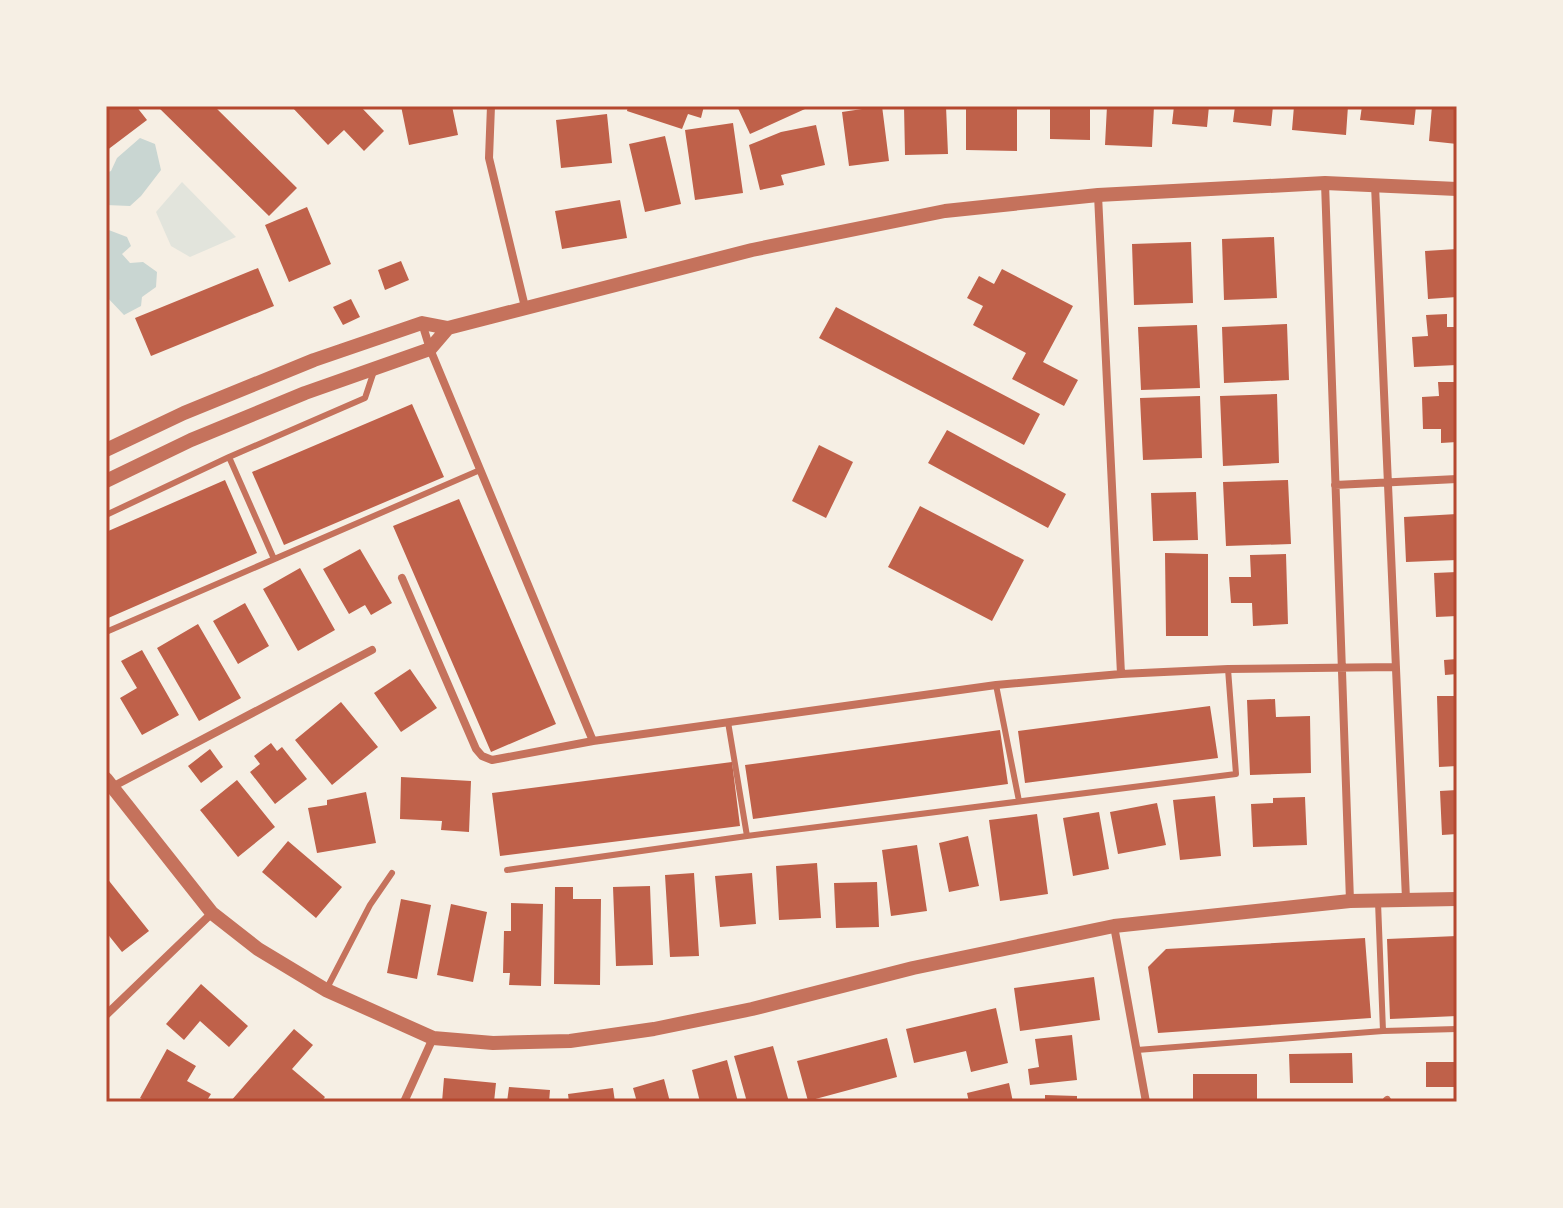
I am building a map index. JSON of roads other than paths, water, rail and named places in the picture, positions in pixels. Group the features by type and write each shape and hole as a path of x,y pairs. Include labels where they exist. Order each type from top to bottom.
{"street":[{"path":"491,106 489,158 525,307"},
{"path":"1325,183 1350,901"},
{"path":"106,450 184,413 314,360 422,323 448,328 752,250 945,211 1098,195 1325,183 1457,189"},
{"path":"1375,184 1406,899"},
{"path":"1098,195 1121,674"},
{"path":"422,323 430,349 593,741"},
{"path":"106,481 191,440 305,393 430,349 448,328"},
{"path":"1335,485 1457,479"},
{"path":"402,578 476,749 485,758 495,759 593,741 996,685 1228,669 1396,667"},
{"path":"372,650 109,783 212,913 258,949 326,990 433,1038 493,1043 570,1041 654,1029 752,1009 913,968 1114,926 1350,901 1457,899"},
{"path":"106,1015 212,913"},
{"path":"1114,926 1146,1102"},
{"path":"404,1102 433,1038"}],"lane":[{"path":"106,515 365,398 375,368"},
{"path":"229,457 274,559"},
{"path":"106,632 480,470"},
{"path":"507,870 1236,774 1228,669"},
{"path":"996,685 1019,801"},
{"path":"728,722 747,836"},
{"path":"326,990 370,905 392,873"},
{"path":"1378,900 1383,1031"},
{"path":"1137,1050 1383,1031 1457,1029"}]}
